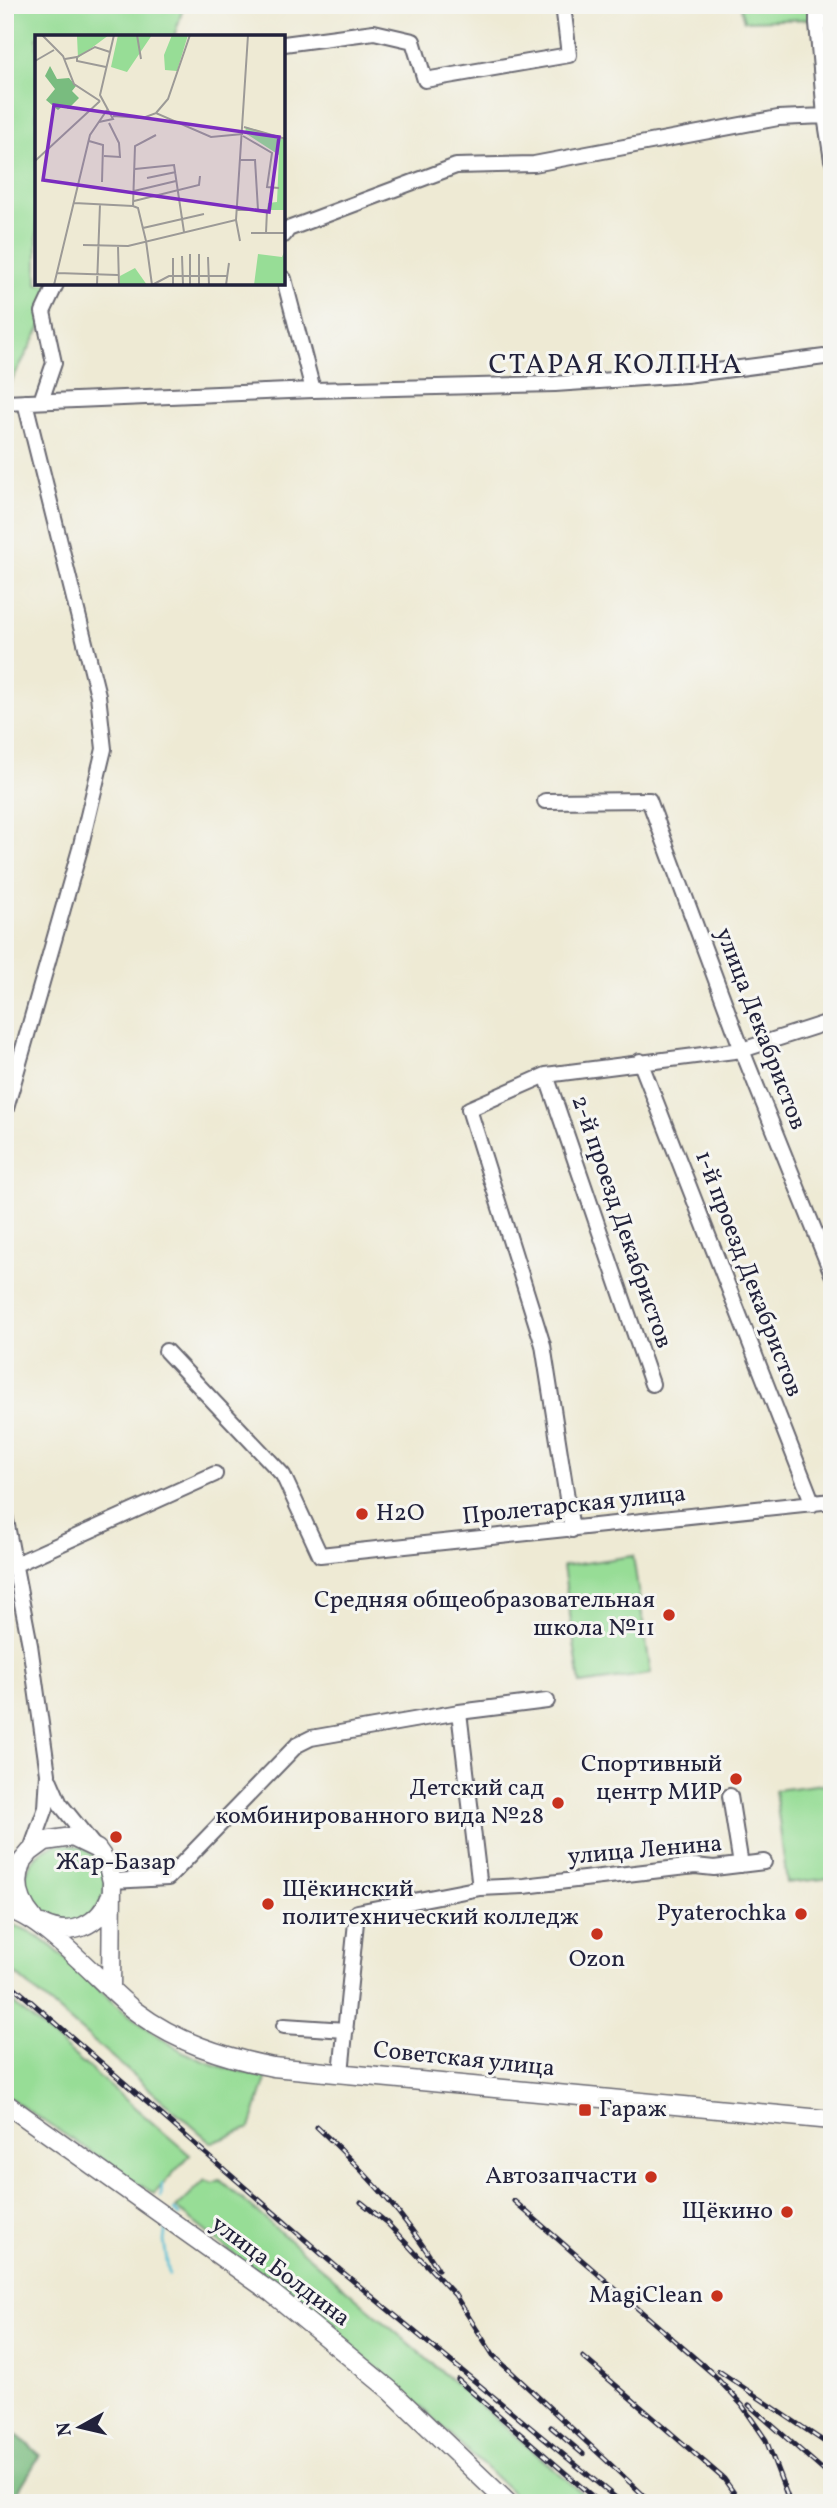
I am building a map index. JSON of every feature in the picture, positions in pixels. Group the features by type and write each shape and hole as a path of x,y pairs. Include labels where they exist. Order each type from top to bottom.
{"main road":[{"path":"5,1882 27,1855 45,1841 63,1836 81,1839 97,1849 107,1863 112,1886 111,1990"},
{"path":"27,1855 18,1876 19,1895 37,1921"},
{"path":"5,1909 67,1931 85,1926 100,1915 112,1886"},
{"name":"Советская улица","path":"37,1921 111,1990 166,2031 233,2059 273,2067 832,2120"},
{"name":"улица Болдина","path":"5,2103 272,2293 390,2390 508,2503"}],"street":[{"path":"285,44 374,32 413,41 425,80 569,55 564,5"},
{"path":"817,5 825,22 825,116 832,160"},
{"path":"285,234 288,229 456,166 534,164 778,118 825,116"},
{"path":"285,283 313,390"},
{"path":"41,401 54,363 43,312 56,285"},
{"path":"5,403 313,390 555,384 686,375 832,356"},
{"path":"5,1112 80,849 104,749 98,695 25,402"},
{"name":"улица Декабристов","path":"544,801 649,800 742,1050 832,1274"},
{"path":"572,1530 542,1345 469,1109 546,1075 742,1050 832,1021"},
{"name":"1-й проезд Декабристов","path":"640,1061 813,1504"},
{"name":"2-й проезд Декабристов","path":"546,1075 652,1384"},
{"name":"Пролетарская улица","path":"166,1351 284,1475 320,1555 832,1502"},
{"path":"16,1564 215,1474"},
{"path":"5,1515 16,1564 48,1774 46,1808 27,1855"},
{"path":"112,1886 168,1878 297,1745 311,1738 458,1712 547,1701"},
{"path":"458,1712 480,1888"},
{"path":"48,1774 60,1804 97,1849"},
{"path":"730,1796 741,1865"},
{"name":"улица Ленина","path":"341,2073 357,1912 480,1888 524,1886 695,1866 714,1868 764,1863"},
{"path":"284,2026 346,2031"}],"green space":[{"path":"5,5 184,5 175,35 35,35 35,285 63,285 10,384 5,384"},
{"path":"740,5 810,5 812,19 744,21"},
{"path":"633,1556 651,1674 580,1684 563,1566"},
{"path":"832,1783 832,1878 787,1883 775,1790"},
{"path":"65,1844 80,1847 93,1856 102,1869 105,1884 102,1899 93,1912 80,1921 65,1924 50,1921 37,1912 28,1899 25,1884 28,1869 37,1856 50,1847"},
{"path":"5,1924 35,1934 66,1958 121,2009 193,2057 235,2070 267,2076 250,2128 212,2143 5,1965"},
{"path":"5,1996 190,2155 154,2194 5,2095"},
{"path":"205,2180 213,2183 220,2180 593,2503 523,2503 392,2380 176,2208"},
{"path":"5,2425 40,2455 11,2503 5,2503"}],"waterway":[{"path":"161,2197 162,2184"},
{"path":"174,2210 180,2216"},
{"path":"166,2226 164,2241 169,2275"}],"railway":[{"path":"5,1979 340,2270 622,2503"},
{"path":"317,2127 383,2194 438,2269"},
{"path":"514,2201 712,2373 742,2405 766,2440 790,2503"},
{"path":"361,2202 387,2223 455,2295 493,2355 652,2503"},
{"path":"583,2357 724,2479 741,2503"},
{"path":"719,2371 832,2447"},
{"path":"458,2380 600,2503"},
{"path":"749,2405 832,2478"},
{"path":"551,2427 583,2454"}],"place":[{"name":"Н2О","path":"362,1514"},
{"name":"Средняя общеобразовательная школа №11","path":"669,1615"},
{"name":"Спортивный центр МИР","path":"736,1779"},
{"name":"Детский сад комбинированного вида №28","path":"558,1803"},
{"name":"Жар-Базар","path":"116,1837"},
{"name":"Щёкинский политехнический колледж","path":"268,1904"},
{"name":"Pyaterochka","path":"801,1914"},
{"name":"Ozon","path":"597,1934"},
{"name":"Гараж","path":"585,2110"},
{"name":"Автозапчасти","path":"651,2177"},
{"name":"Щёкино","path":"787,2212"},
{"name":"MagiClean","path":"717,2296"}],"district":[{"name":"СТАРАЯ КОЛПНА","path":"616,365"}]}
